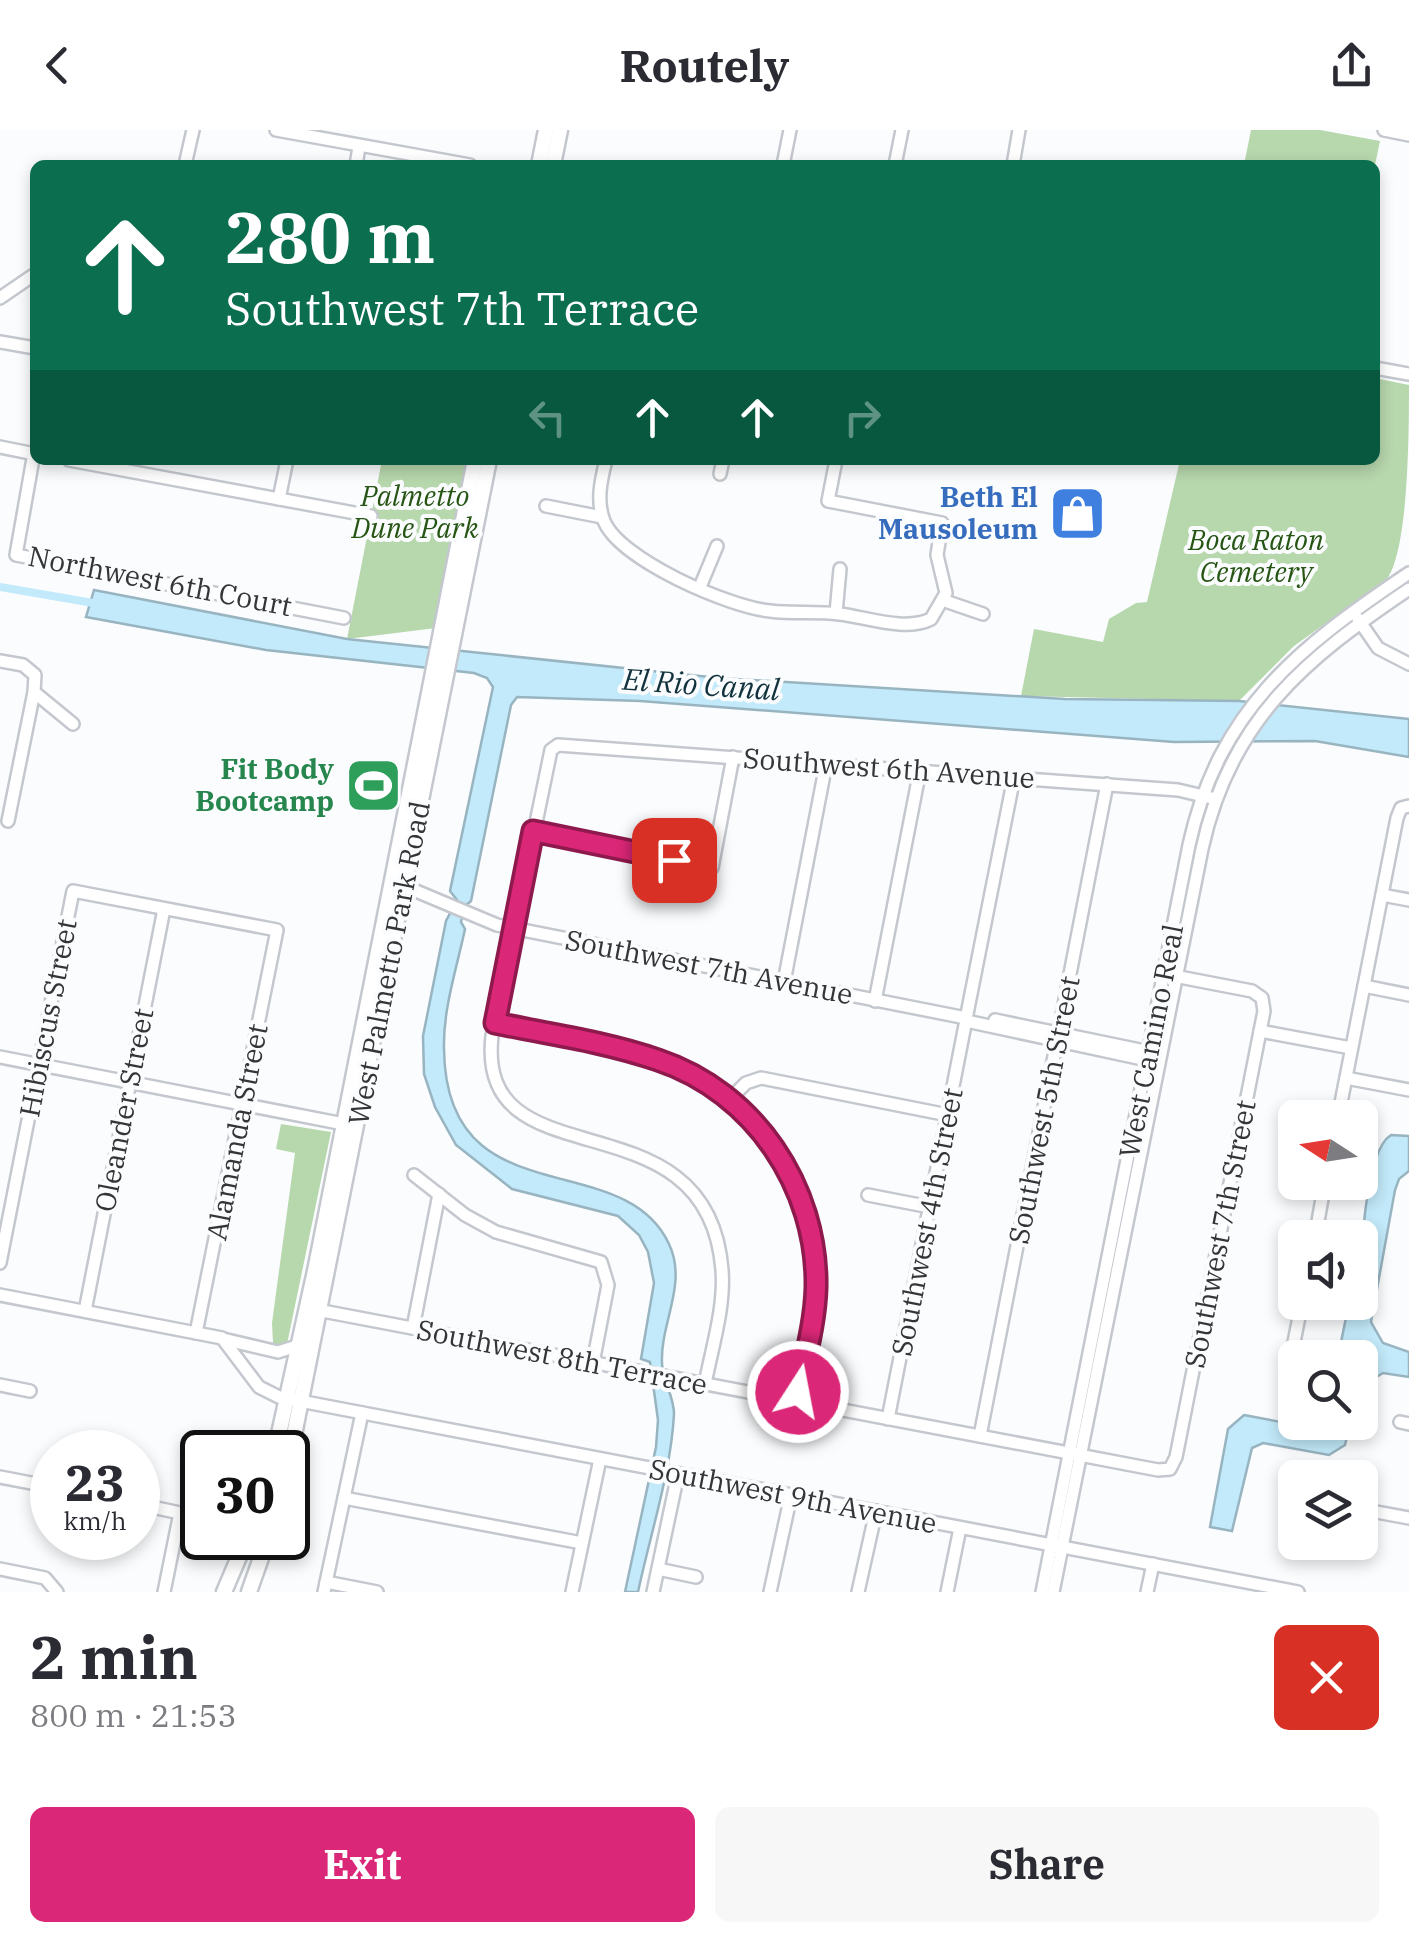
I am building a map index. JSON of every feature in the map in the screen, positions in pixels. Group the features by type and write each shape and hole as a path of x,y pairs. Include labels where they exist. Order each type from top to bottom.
{"main road":[{"path":"540,160 546,130"},
{"path":"553,160 560,130"},
{"name":"West Palmetto Park Road","path":"350,1125 417,822 474,465"},
{"name":"West Palmetto Park Road","path":"448,627 487,465"},
{"name":"West Palmetto Park Road","path":"283,1430 295,1400 314,1310 412,772 435,694"},
{"path":"412,772 418,781 413,813 417,822"},
{"path":"400,833 397,880 404,886"},
{"name":"West Palmetto Park Road","path":"292,1430 300,1345 314,1310"},
{"path":"224,1592 238,1560"},
{"path":"249,1592 260,1560"}],"street":[{"path":"186,160 193,130"},
{"path":"276,130 439,160"},
{"path":"784,160 790,130"},
{"path":"896,160 902,130"},
{"path":"1013,160 1020,130"},
{"path":"1384,130 1409,135"},
{"path":"357,160 359,147"},
{"path":"0,298 30,277"},
{"path":"0,342 30,347"},
{"path":"1380,369 1409,374"},
{"path":"0,447 30,453"},
{"name":"Northwest 6th Court","path":"32,465 16,555 344,618"},
{"path":"96,465 371,516"},
{"path":"279,499 286,465"},
{"path":"605,465 600,494 602,516 625,548 700,587 757,609 836,613 916,624 937,614 945,601 946,586 936,555 942,523 828,501 835,465"},
{"path":"546,506 602,516"},
{"path":"700,587 718,546"},
{"path":"836,613 840,569"},
{"name":"West Camino Real","path":"1209,797 1273,698 1308,661 1409,573"},
{"name":"West Camino Real","path":"1042,1592 1057,1546 1076,1455 1152,1056 1209,797 1228,740 1257,697 1294,657 1357,616 1409,589"},
{"path":"945,601 984,614"},
{"path":"1357,616 1378,648 1409,664"},
{"path":"0,661 30,669 36,675 8,821"},
{"path":"34,692 74,724"},
{"path":"1228,740 1234,757"},
{"name":"Southwest 6th Avenue","path":"533,831 548,756 561,745 1108,784 1209,797"},
{"path":"705,1384 721,1300 722,1268 716,1237 699,1202 653,1160 624,1147 538,1126 513,1107 500,1089 492,1059 495,1023 533,831 712,868 733,757"},
{"path":"784,982 826,764"},
{"path":"876,1001 920,770"},
{"name":"Southwest 4th Street","path":"888,1419 1014,778"},
{"name":"Southwest 5th Street","path":"980,1436 1108,784"},
{"path":"1342,1100 1382,895 1405,807"},
{"name":"Southwest 7th Avenue","path":"404,886 476,918 514,928 1152,1056"},
{"name":"Hibiscus Street","path":"0,1263 74,891 164,909"},
{"path":"1382,895 1409,900"},
{"name":"Alamanda Street","path":"164,909 277,930 196,1333"},
{"name":"Oleander Street","path":"85,1312 164,909"},
{"name":"Southwest 7th Street","path":"1170,975 1252,991 1262,998 1260,1031 1176,1458 1170,1468"},
{"path":"1364,986 1409,995"},
{"path":"495,1023 658,1060 693,1075 730,1100 781,1158 810,1228 815,1302 796,1401"},
{"path":"1260,1031 1352,1048"},
{"path":"0,1057 350,1125"},
{"path":"730,1100 746,1082 761,1078 948,1116"},
{"path":"1346,1078 1409,1090"},
{"path":"414,1176 496,1232 594,1257 606,1269 608,1285 593,1362"},
{"path":"413,1328 440,1194"},
{"path":"868,1195 930,1207"},
{"path":"0,1294 278,1352 300,1345"},
{"name":"Southwest 8th Terrace","path":"314,1310 1076,1455 1158,1470 1170,1468"},
{"path":"222,1338 259,1388 295,1400"},
{"path":"0,1385 30,1391"},
{"name":"Southwest 9th Avenue","path":"295,1400 1271,1590 1298,1592"},
{"path":"362,1413 325,1587 378,1592"},
{"path":"572,1592 600,1459"},
{"path":"653,1592 678,1474"},
{"path":"0,1477 30,1483"},
{"path":"770,1592 791,1495"},
{"path":"344,1498 582,1543"},
{"path":"160,1508 180,1512 164,1592"},
{"path":"858,1592 876,1511"},
{"path":"1378,1512 1409,1518"},
{"path":"947,1592 960,1528"},
{"name":"West Camino Real","path":"1053,1592 1057,1546"},
{"path":"1147,1592 1153,1564"},
{"path":"0,1569 45,1578 57,1592"},
{"path":"658,1569 696,1577"}],"green space":[{"path":"1251,130 1320,130 1380,141 1376,160 1245,160"},
{"name":"Boca Raton Cemetery","path":"1380,379 1409,385 1404,516 1387,579 1294,646 1239,701 1021,696 1034,629 1103,642 1109,619 1136,603 1147,602 1179,465 1380,465"},
{"name":"Palmetto Dune Park","path":"381,465 469,465 436,628 347,639"},
{"path":"281,1124 331,1132 286,1349 273,1343 272,1323 295,1153 276,1149"}],"water":[{"path":"94,590 347,639 719,678 1065,699 1239,701 1409,719 1409,757 1315,741 1174,742 640,701 517,697 511,705 471,901 465,906 461,922 465,929 448,1003 444,1048 452,1102 473,1137 504,1159 615,1195 646,1214 669,1244 674,1259 675,1289 662,1363 674,1414 672,1436 638,1592 625,1592 656,1447 658,1420 650,1362 641,1359 654,1283 648,1252 639,1235 618,1216 512,1189 456,1145 435,1107 424,1074 423,1036 446,921 457,900 450,891 493,687 487,678 474,673 266,650 86,617"},
{"path":"1391,1135 1409,1136 1409,1171 1399,1179 1395,1190 1378,1284 1378,1220 1364,1220 1367,1200 1378,1200 1378,1155"},
{"path":"1346,1320 1371,1320 1383,1343 1409,1352 1409,1377 1383,1373 1378,1376 1378,1340 1341,1340"},
{"path":"1244,1415 1278,1421 1278,1440 1346,1440 1345,1445 1329,1455 1263,1443 1252,1448 1232,1531 1210,1527 1228,1429"}],"waterway":[{"name":"El Rio Canal","path":"0,587 99,604"}],"place":[{"name":"Beth El Mausoleum","path":"1077,513"},
{"name":"Fit Body Bootcamp","path":"373,785"}],"route":[{"path":"674,860 533,831 495,1023 672,1065 713,1087 758,1127 792,1178 806,1213 814,1250 815,1302 798,1392"}]}
